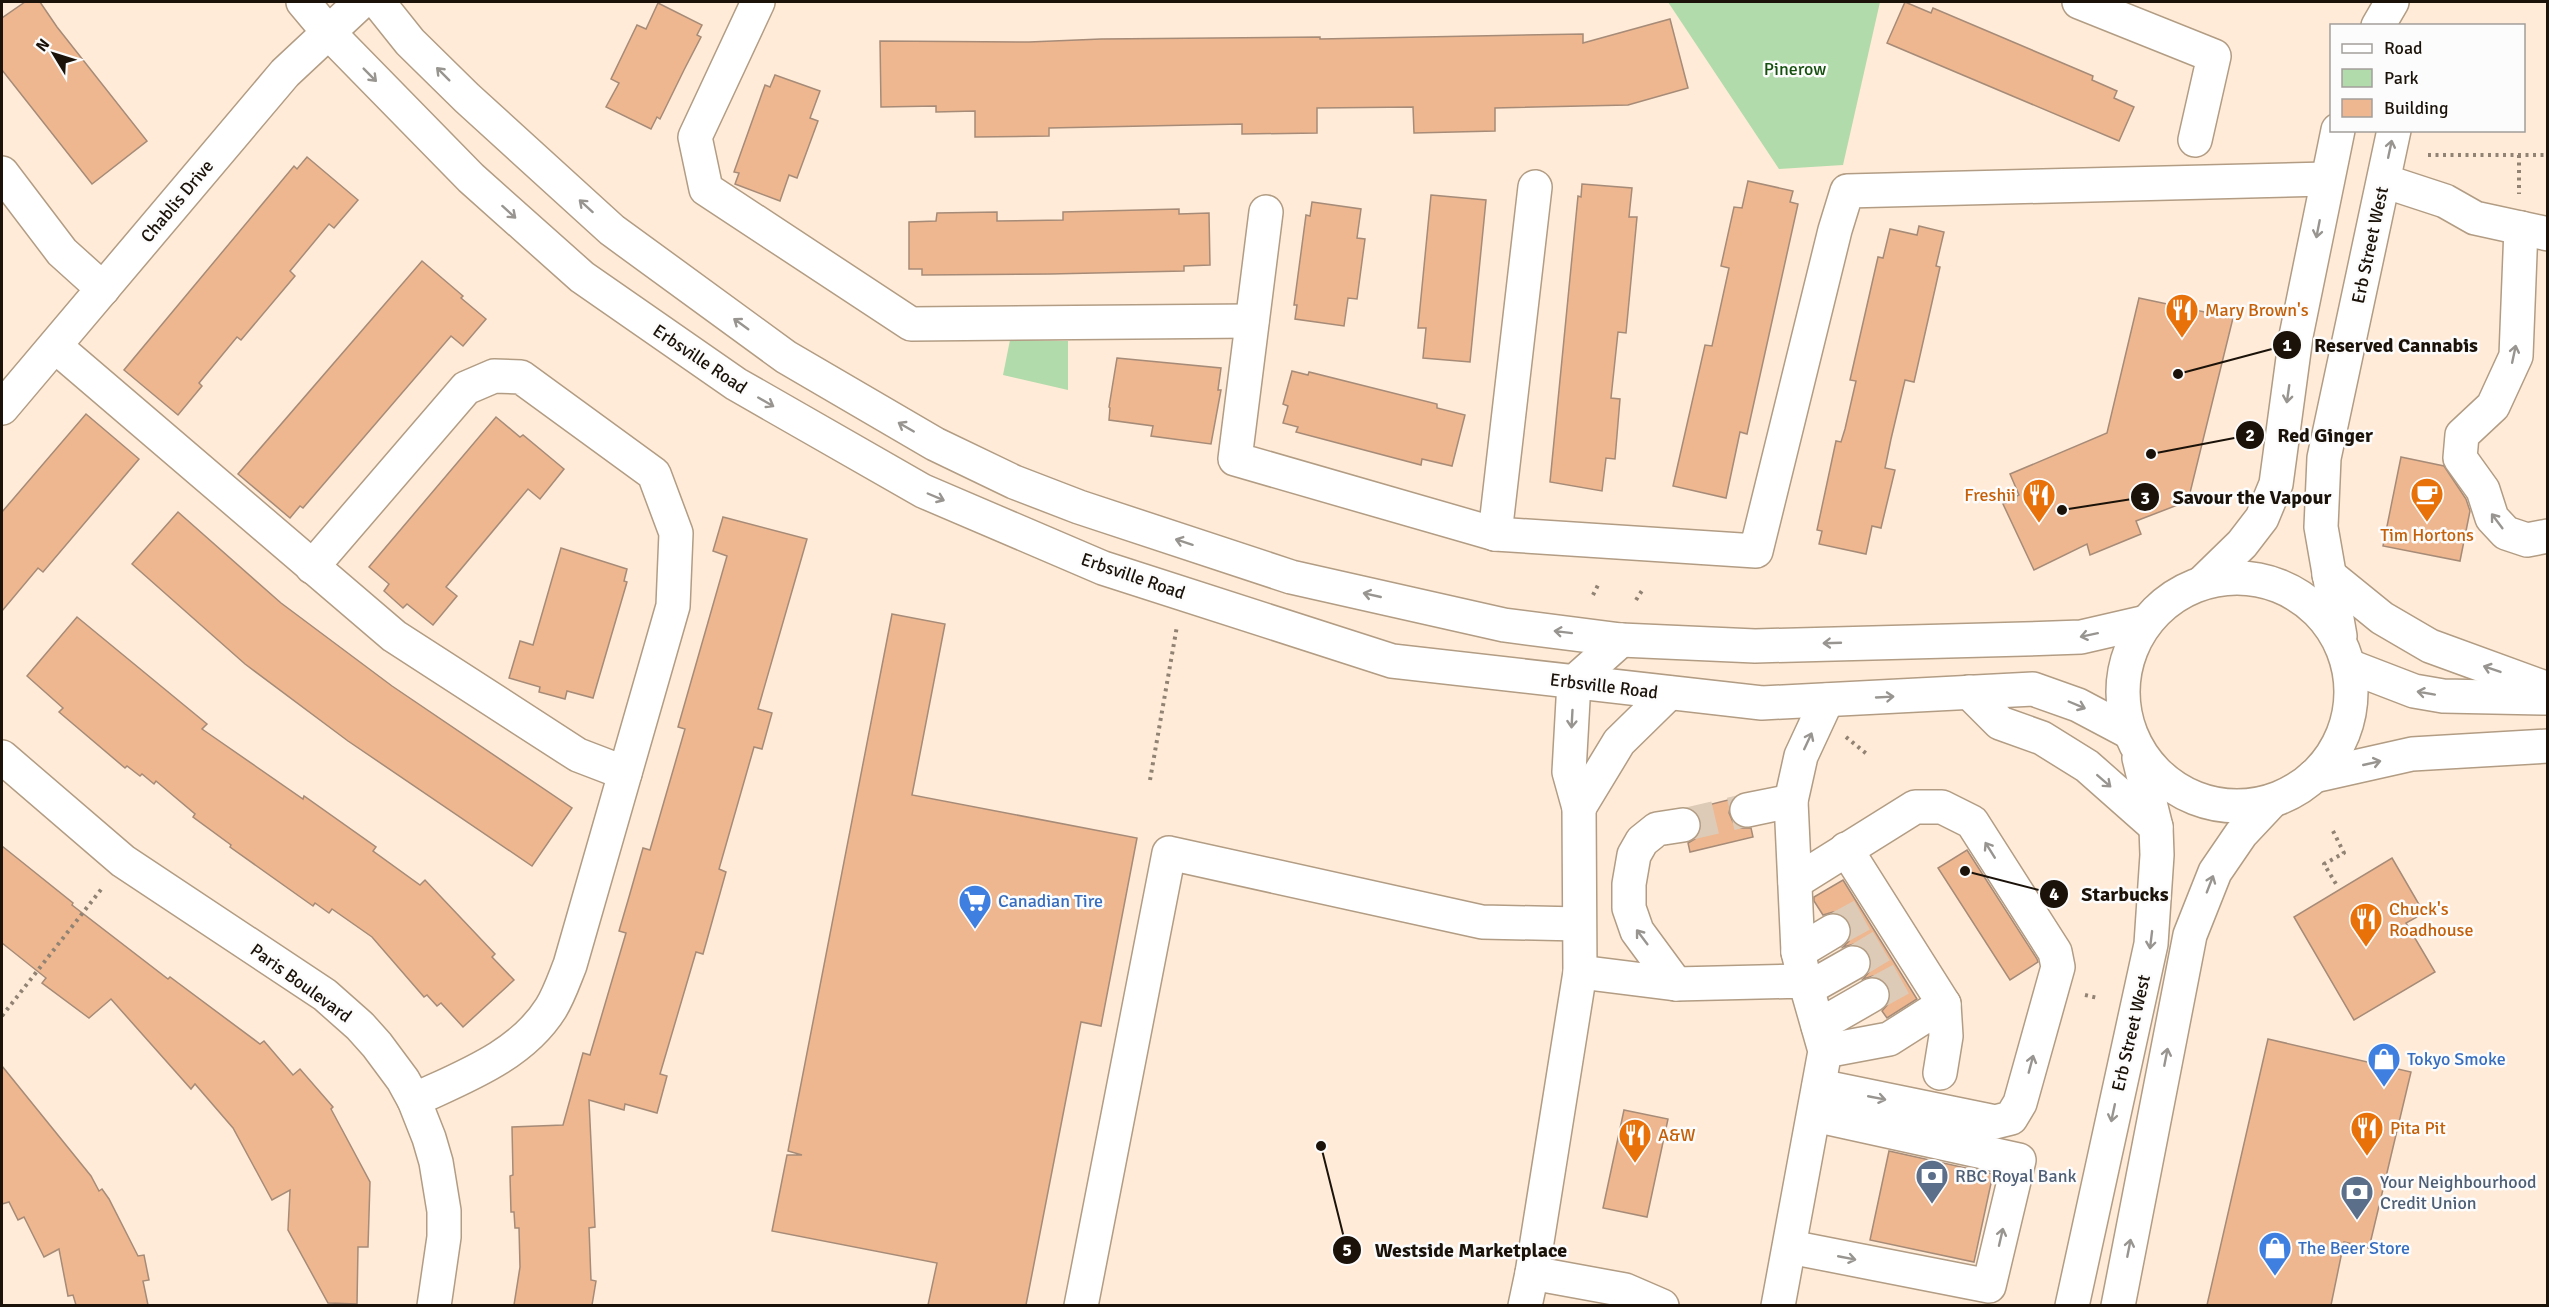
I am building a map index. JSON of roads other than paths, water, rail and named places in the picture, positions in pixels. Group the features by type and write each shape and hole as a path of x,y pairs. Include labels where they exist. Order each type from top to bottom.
{"main road":[{"name":"Erbsville Road","path":"303,2 329,33 471,178 582,277 736,384 923,491 1103,568 1392,661 1762,703 2033,689 2078,705 2134,745 2161,779 2183,792 2203,801 2224,805 2247,806 2272,801"},
{"name":"Chablis Drive","path":"2,408 285,73 361,2"},
{"path":"378,2 410,42 467,98 612,230 786,357 935,444 1014,482 1079,507 1291,577 1504,625 1621,640 1755,646 2081,636 2146,622 2171,598 2203,582 2242,544 2262,518 2276,484 2296,336 2338,132"},
{"path":"758,2 695,137 706,189 912,324 1252,321"},
{"path":"2079,2 2214,56 2195,140"},
{"path":"2379,24 2394,2"},
{"path":"2394,2 2399,24"},
{"name":"Erb Street West","path":"2314,776 2332,756 2344,732 2352,689 2321,527 2324,458 2394,132"},
{"path":"2,173 62,252 103,289"},
{"path":"1266,212 1235,459 1494,534 1756,551 1835,230 1847,191 2327,179"},
{"path":"2384,181 2445,201 2475,218 2529,219 2516,356 2493,406 2463,435 2460,458 2483,490 2492,518 2506,533 2527,540 2547,536"},
{"path":"1494,534 1535,187"},
{"path":"55,346 394,636 578,755 625,773"},
{"path":"312,567 466,387 494,375 520,377 654,474 676,533 673,606 570,965 550,1009 528,1036 501,1057 414,1100"},
{"path":"2329,575 2382,618 2430,646 2547,689"},
{"path":"2203,582 2230,578 2254,579 2294,592 2327,620 2345,655 2414,691 2442,696 2547,698"},
{"name":"Erb Street West","path":"2072,1305 2151,944 2157,855 2156,827 2124,712 2127,665 2146,622"},
{"path":"1525,1305 1580,972 1579,808 1569,772 1574,682 1621,640"},
{"path":"1969,692 2000,723 2042,738 2088,766 2156,827"},
{"path":"1579,808 1619,742 1669,693"},
{"path":"1778,1305 1816,1101 1822,1038 1803,974 1795,882 1792,793 1801,756 1827,700"},
{"path":"2272,801 2295,791 2314,776 2412,754 2547,746"},
{"name":"Paris Boulevard","path":"2,757 123,861 315,989 343,1010 378,1044 414,1100 429,1138 441,1187 444,1211 442,1263 434,1305"},
{"path":"1747,810 1792,793"},
{"name":"Erb Street West","path":"2118,1305 2190,935 2214,872 2241,834 2272,801"},
{"path":"1795,882 1915,807 1942,807 1972,822 2055,952 2058,966 2020,1103 2011,1118 1995,1122 1816,1101"},
{"path":"1676,984 1637,931 1629,908 1629,884 1634,855 1642,841 1657,829 1683,825"},
{"path":"1846,849 1872,909 1892,941 1912,972 1944,1004 1946,1036 1940,1073"},
{"path":"1081,1305 1169,853 1482,922 1579,924"},
{"path":"1803,974 1833,931"},
{"path":"1580,972 1676,984 1803,974 1853,963"},
{"path":"1822,1038 1872,995"},
{"path":"1822,1038 1889,1039 1944,1004"},
{"path":"1790,1247 1989,1286 2019,1160 1816,1101"},
{"path":"1532,1273 1625,1290 1662,1305"}],"tunnel":[{"path":"1683,825 1747,810"},
{"path":"1833,931 1864,914"},
{"path":"1853,963 1883,945"},
{"path":"1872,995 1903,978"}],"place":[{"name":"Mary Brown's","path":"2182,339"},
{"name":"Reserved Cannabis","path":"2178,374"},
{"name":"Red Ginger","path":"2151,454"},
{"name":"Savour the Vapour","path":"2062,510"},
{"name":"Tim Hortons","path":"2427,523"},
{"name":"Freshii","path":"2039,524"},
{"name":"Starbucks","path":"1965,871"},
{"name":"Canadian Tire","path":"975,930"},
{"name":"Chuck's Roadhouse","path":"2366,948"},
{"name":"Tokyo Smoke","path":"2384,1088"},
{"name":"Westside Marketplace","path":"1321,1146"},
{"name":"Pita Pit","path":"2367,1157"},
{"name":"A&W","path":"1635,1164"},
{"name":"RBC Royal Bank","path":"1932,1205"},
{"name":"Your Neighbourhood Credit Union","path":"2357,1221"},
{"name":"The Beer Store","path":"2275,1277"}],"park label":[{"name":"Pinerow","path":"1795,69"}]}
